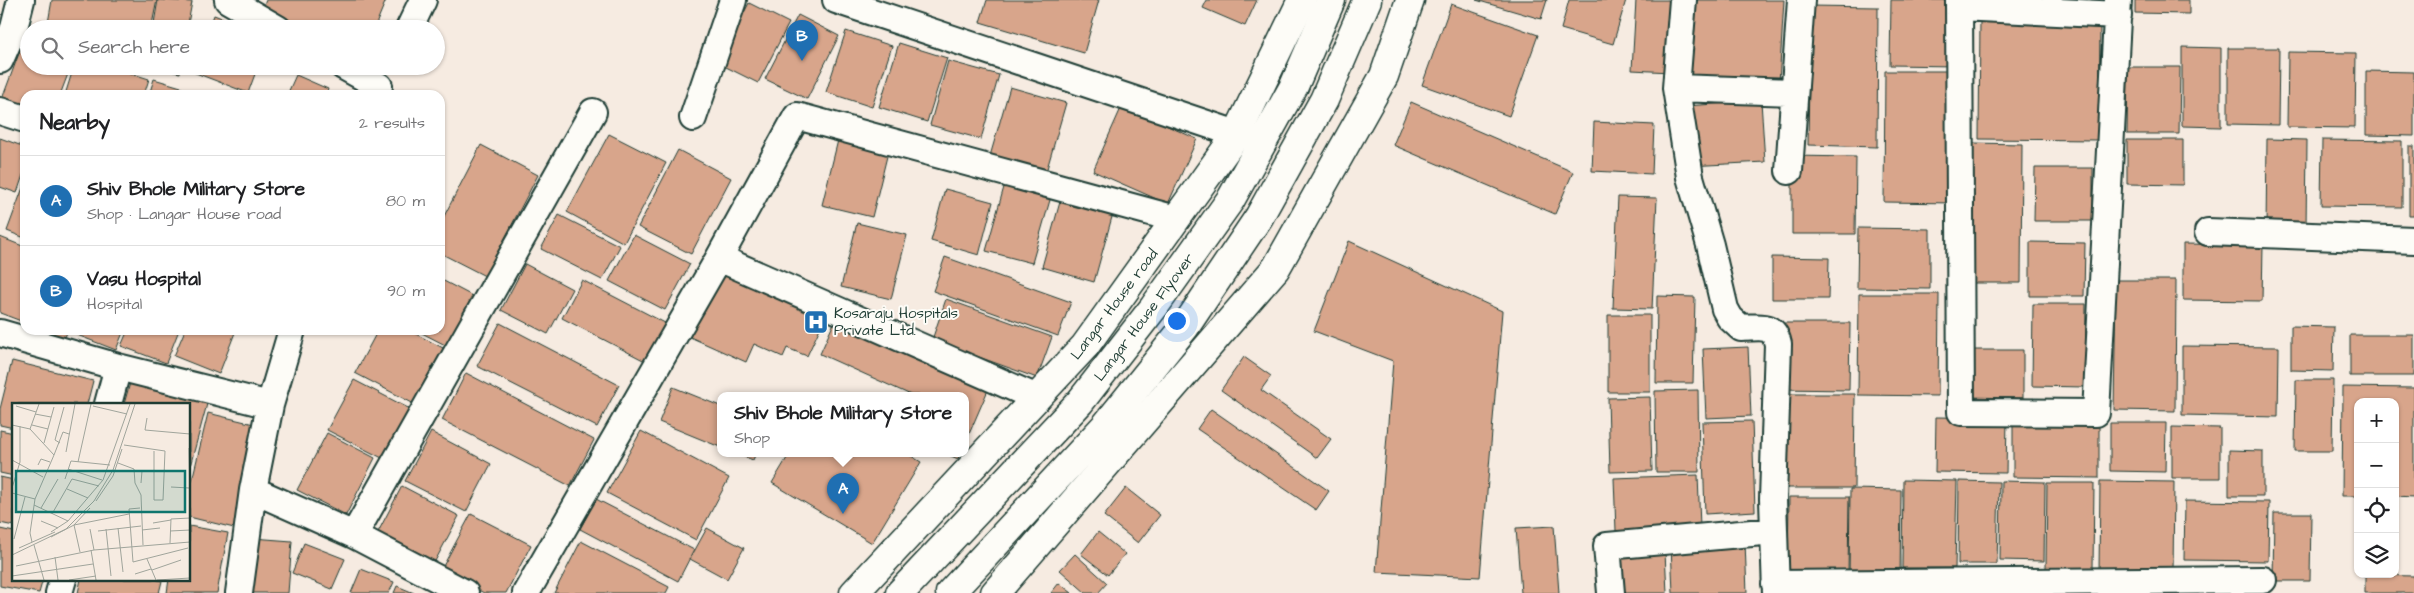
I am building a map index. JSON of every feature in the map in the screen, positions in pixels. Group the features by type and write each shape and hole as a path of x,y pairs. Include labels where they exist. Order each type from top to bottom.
{"main road":[{"name":"Langar House road","path":"854,593 1085,346 1237,134 1302,0"},
{"name":"Langar House Flyover","path":"900,593 1080,402 1154,307 1231,199 1294,86 1331,0"},
{"path":"950,593 1106,425 1184,327 1260,217 1324,100 1367,0"},
{"path":"995,593 1276,268 1384,76 1410,0"}],"street":[{"path":"0,60 7,26 21,0"},
{"path":"228,0 262,20"},
{"path":"413,20 424,0"},
{"path":"693,118 733,0"},
{"path":"836,0 1237,134"},
{"path":"1683,0 1676,88 1690,177 1710,245 1725,309 1730,318 1741,328 1764,327 1772,330 1776,334 1778,344 1774,531 1775,588 2263,580"},
{"path":"1789,171 1801,0"},
{"path":"1959,4 2118,7 2096,413 1961,412 1959,4"},
{"path":"363,75 381,83"},
{"path":"1676,88 1794,92"},
{"path":"0,111 20,117"},
{"path":"354,535 593,112"},
{"path":"526,593 719,258 797,116 1176,219"},
{"path":"2208,232 2414,240"},
{"path":"719,258 1037,398"},
{"path":"0,333 118,367 270,405"},
{"path":"239,593 253,490 270,405 291,335"},
{"path":"108,403 118,367"},
{"path":"253,490 354,535 465,593"},
{"path":"1611,593 1607,546 1774,531"},
{"path":"59,593 63,580"}],"building":[{"path":"52,0 157,0 153,20 49,20"},
{"path":"158,0 192,2 189,20 155,20"},
{"path":"266,0 386,0 378,20 285,20 262,10"},
{"path":"987,0 1099,0 1084,53 980,22"},
{"path":"1207,0 1257,0 1245,26 1203,8"},
{"path":"1476,0 1547,0 1541,19"},
{"path":"1569,0 1626,0 1613,44 1561,29"},
{"path":"1636,0 1674,0 1670,72 1632,70"},
{"path":"1686,0 1784,0 1779,83 1681,76"},
{"path":"1891,0 1956,0 1955,66 1890,65"},
{"path":"2135,0 2189,0 2189,14 2135,13"},
{"path":"749,3 789,23 758,83 718,63"},
{"path":"1451,4 1538,35 1509,116 1422,85"},
{"path":"1810,6 1878,7 1877,147 1808,145"},
{"path":"214,15 227,20 212,20"},
{"path":"798,15 839,36 807,99 765,79"},
{"path":"1980,19 2100,20 2099,140 1979,139"},
{"path":"846,31 892,46 872,107 826,92"},
{"path":"899,43 947,58 927,122 879,107"},
{"path":"2182,47 2221,48 2221,127 2182,126"},
{"path":"2228,48 2279,48 2278,125 2228,124"},
{"path":"20,51 20,75 68,75 62,90 20,90 20,105 2,99"},
{"path":"2288,52 2356,53 2355,128 2287,127"},
{"path":"948,61 999,75 981,139 930,125"},
{"path":"2128,67 2180,67 2179,134 2127,134"},
{"path":"1885,71 1957,71 1955,203 1884,202"},
{"path":"2366,71 2414,72 2414,136 2366,135"},
{"path":"71,75 136,75 149,79 146,90 67,90"},
{"path":"201,75 255,75 249,90 240,90"},
{"path":"296,75 328,89 328,90 289,90"},
{"path":"154,79 181,87 180,90 151,90"},
{"path":"1010,87 1066,103 1044,179 988,163"},
{"path":"1761,101 1765,162 1689,166 1685,106"},
{"path":"1411,102 1573,172 1555,214 1393,145"},
{"path":"1122,106 1197,139 1168,204 1093,171"},
{"path":"1594,122 1654,125 1652,174 1592,171"},
{"path":"609,134 666,163 624,243 567,212"},
{"path":"839,136 889,148 872,217 822,205"},
{"path":"0,138 20,145 20,184 17,193 0,187"},
{"path":"2267,139 2307,140 2306,229 2266,229"},
{"path":"2127,140 2183,140 2183,185 2127,184"},
{"path":"2322,140 2402,141 2402,207 2321,206"},
{"path":"1973,143 2022,144 2021,283 1971,283"},
{"path":"481,145 538,175 485,276 445,256 445,214"},
{"path":"2409,146 2414,146 2414,216 2409,216"},
{"path":"678,150 731,178 691,254 638,227"},
{"path":"1792,156 1856,157 1855,234 1792,234"},
{"path":"2035,168 2093,168 2093,221 2034,221"},
{"path":"1006,180 1052,193 1032,263 986,251"},
{"path":"945,189 993,202 979,255 931,241"},
{"path":"1063,191 1115,206 1094,282 1042,267"},
{"path":"20,196 20,236 7,231"},
{"path":"1618,197 1657,198 1652,309 1613,308"},
{"path":"559,215 620,246 602,280 541,249"},
{"path":"857,223 907,235 891,299 841,287"},
{"path":"1858,228 1930,229 1930,289 1857,288"},
{"path":"634,235 690,264 665,310 609,281"},
{"path":"0,237 20,245 20,321 0,313"},
{"path":"1349,241 1502,311 1480,577 1376,572 1393,361 1314,331"},
{"path":"2030,242 2085,243 2084,296 2030,296"},
{"path":"2183,244 2263,245 2262,301 2183,300"},
{"path":"945,257 1071,302 1058,336 933,291"},
{"path":"1772,257 1829,258 1828,299 1772,299"},
{"path":"525,264 572,289 548,334 501,310"},
{"path":"722,264 828,311 807,356 787,348 783,357 754,344 746,362 690,337"},
{"path":"582,280 665,323 645,361 562,318"},
{"path":"2116,280 2176,280 2175,411 2114,410"},
{"path":"445,282 480,300 455,350 426,335 445,335"},
{"path":"1859,294 1939,294 1938,396 1858,395"},
{"path":"1657,296 1695,297 1693,383 1656,383"},
{"path":"946,299 1052,337 1037,378 932,340"},
{"path":"2033,304 2086,304 2085,387 2032,386"},
{"path":"1608,315 1650,315 1650,392 1608,392"},
{"path":"837,316 991,383 969,434 969,392 904,392 820,354"},
{"path":"500,323 619,385 597,427 477,366"},
{"path":"1780,323 1850,323 1849,390 1780,389"},
{"path":"2291,326 2334,327 2333,371 2291,370"},
{"path":"46,335 66,335 63,342"},
{"path":"77,335 122,335 116,350"},
{"path":"126,335 177,335 166,363 121,346"},
{"path":"183,335 234,335 219,374 174,356"},
{"path":"375,335 418,335 447,350 418,406 355,373"},
{"path":"2350,335 2414,335 2414,376 2350,376"},
{"path":"2182,346 2279,347 2278,417 2182,415"},
{"path":"1748,347 1751,416 1706,418 1703,349"},
{"path":"1967,350 2023,350 2023,398 1967,397"},
{"path":"1244,357 1271,376 1261,390 1331,439 1317,458 1221,390"},
{"path":"12,361 93,381 87,403 12,403 12,428 0,425 0,409"},
{"path":"466,373 594,440 570,486 442,420"},
{"path":"354,380 412,410 386,460 327,430"},
{"path":"2296,380 2333,380 2332,451 2295,451"},
{"path":"130,383 207,404 190,466 190,403 124,403"},
{"path":"673,387 717,405 717,446 659,422"},
{"path":"2343,387 2414,388 2414,497 2399,496 2399,398 2354,398 2354,496 2342,496"},
{"path":"1698,390 1699,472 1656,472 1655,391"},
{"path":"1781,394 1855,394 1854,488 1781,488"},
{"path":"1650,397 1652,471 1610,472 1608,398"},
{"path":"1211,409 1329,491 1316,510 1197,429"},
{"path":"208,413 258,425 234,528 190,517 190,489"},
{"path":"1936,417 2007,418 2006,473 1935,472"},
{"path":"2013,420 2099,421 2099,478 2013,477"},
{"path":"1752,421 1755,511 1705,514 1702,422"},
{"path":"2110,423 2166,423 2165,472 2110,471"},
{"path":"2172,427 2220,428 2220,478 2172,478"},
{"path":"0,430 12,433 12,476 0,473"},
{"path":"641,431 729,478 696,540 607,493"},
{"path":"431,432 491,464 466,512 405,481"},
{"path":"327,433 375,458 346,515 297,490"},
{"path":"2229,450 2263,451 2263,496 2229,496"},
{"path":"788,457 913,457 921,462 872,543 772,483"},
{"path":"1698,475 1700,527 1616,531 1614,478"},
{"path":"0,477 12,480 12,526 0,523"},
{"path":"1903,480 1957,481 1955,568 1902,568"},
{"path":"1959,481 1999,482 1997,564 1958,564"},
{"path":"2001,481 2045,482 2044,561 2000,560"},
{"path":"2100,481 2174,482 2173,574 2099,573"},
{"path":"2047,483 2094,483 2093,568 2046,568"},
{"path":"402,486 459,516 433,565 376,536"},
{"path":"1126,488 1160,515 1138,543 1104,516"},
{"path":"1850,489 1901,490 1900,579 1849,579"},
{"path":"1789,497 1849,497 1848,576 1788,575"},
{"path":"596,499 694,550 678,581 580,529"},
{"path":"2185,501 2269,502 2268,561 2184,560"},
{"path":"2274,513 2311,513 2310,581 2273,581"},
{"path":"471,514 531,545 506,593 484,593 441,570"},
{"path":"190,526 228,533 217,593 167,593 169,580 190,580"},
{"path":"1554,526 1559,593 1521,593 1516,528"},
{"path":"707,528 744,548 727,579 690,559"},
{"path":"0,529 12,532 12,580 43,580 39,593 0,586"},
{"path":"1098,532 1125,554 1108,575 1081,554"},
{"path":"253,538 292,541 288,593 249,593"},
{"path":"581,541 669,587 666,593 554,593"},
{"path":"1745,542 1747,593 1673,593 1671,545"},
{"path":"304,543 345,559 332,589 292,573"},
{"path":"1665,552 1667,593 1621,593 1619,554"},
{"path":"1075,554 1107,583 1098,593 1086,593 1060,570"},
{"path":"361,569 394,582 389,593 351,593"},
{"path":"2414,576 2414,593 2365,593 2365,578"},
{"path":"81,580 162,581 159,593 78,593"},
{"path":"1059,583 1072,593 1051,593"},
{"path":"397,586 414,593 394,593"}],"place":[{"name":"Vasu Hospital","path":"802,61"},
{"name":"Kosaraju Hospitals Private Ltd.","path":"816,322"},
{"name":"Shiv Bhole Military Store","path":"843,514"}]}
